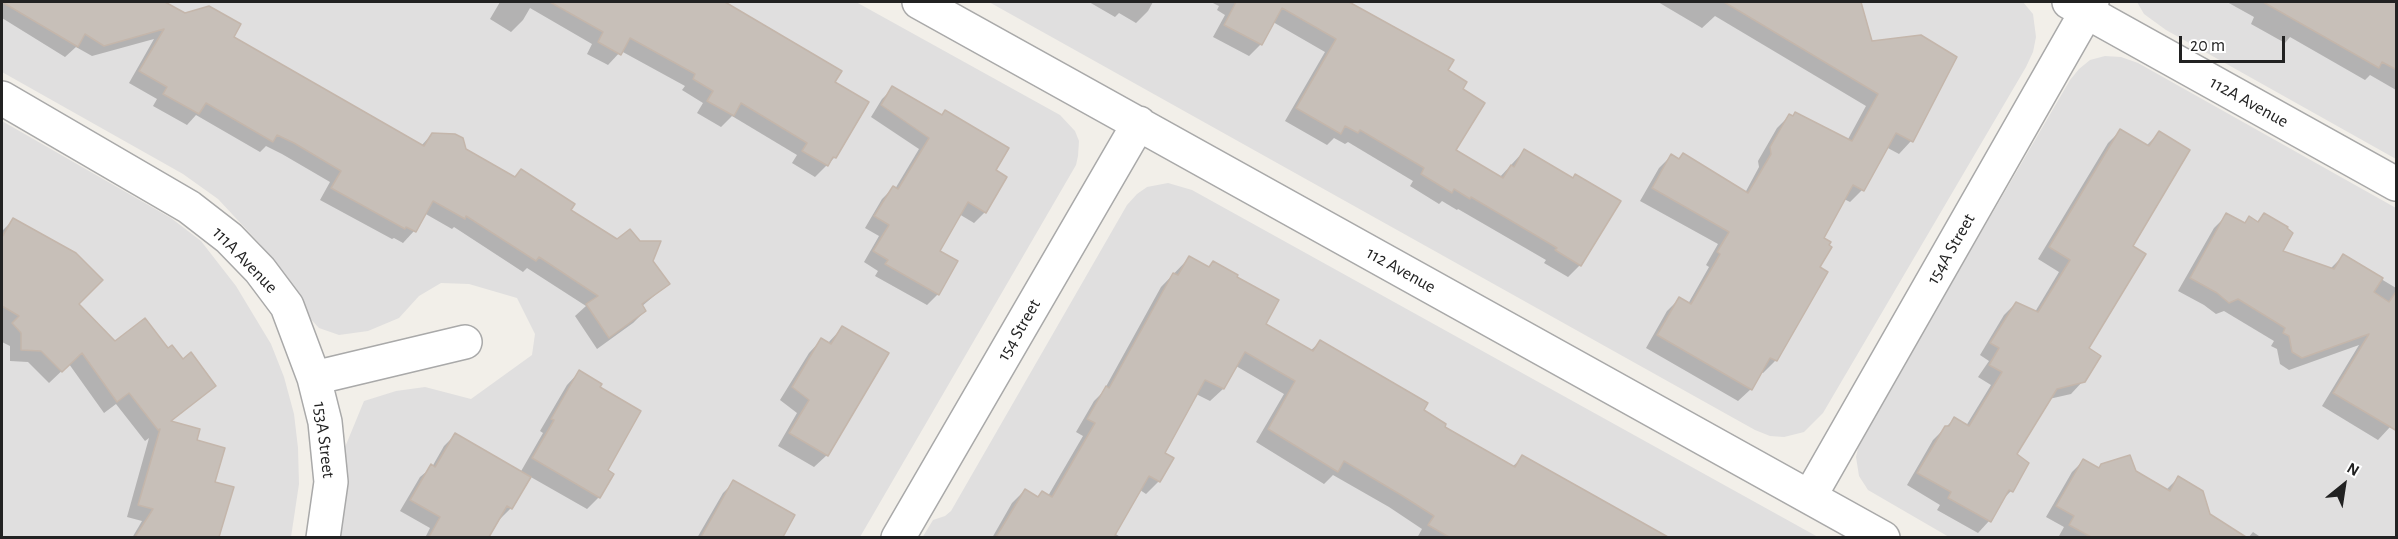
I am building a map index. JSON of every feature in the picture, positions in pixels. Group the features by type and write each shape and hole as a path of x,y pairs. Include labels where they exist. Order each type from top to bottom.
{"street":[{"name":"112 Avenue","path":"919,2 1883,537"},
{"name":"112A Avenue","path":"2083,5 2397,184"},
{"name":"154A Street","path":"1809,496 2083,5"},
{"name":"111A Avenue","path":"2,98 189,207 229,238 260,270 287,306 314,378"},
{"name":"154 Street","path":"898,537 1139,123"},
{"path":"314,378 465,342"},
{"name":"153A Street","path":"314,378 325,422 331,482 322,537"}],"shaded area":[{"path":"2,2 856,2 1060,115 1075,131 1079,141 1078,156 1076,165 860,537 335,537 341,457 364,401 396,391 425,387 471,399 532,355 535,334 517,298 469,284 441,283 419,296 399,318 368,331 339,335 319,328 303,311 260,244 218,199 183,174 2,72"},
{"path":"989,2 2023,2 2033,14 2036,37 2033,52 2026,67 1823,413 1804,432 1784,437 1770,436 1755,430"},
{"path":"2137,2 2396,2 2396,159 2166,30 2144,14"},
{"path":"2105,56 2121,57 2138,63 2396,208 2396,537 1949,537 1868,490 1859,476 1856,457 1860,440 2070,80 2090,60"},
{"path":"2,121 171,218 201,241 236,286 271,344 284,377 294,414 299,484 291,537 2,537"},
{"path":"1168,183 1192,190 1818,537 922,538 933,520 951,511 1127,205 1147,187"}],"building":[{"path":"2,2 165,2 185,13 209,6 241,24 234,37 424,146 432,133 455,134 463,138 466,149 515,177 521,169 575,204 571,210 617,239 630,229 640,241 661,241 653,261 670,284 642,304 646,311 609,338 586,304 598,296 539,257 536,261 466,216 465,219 433,201 416,232 406,227 405,229 331,188 341,171 294,143 277,135 273,142 206,103 199,114 163,94 167,87 139,71 164,29 104,46 85,34 78,47"},
{"path":"550,2 725,2 842,71 835,82 869,102 836,158 833,157 828,166 802,151 807,143 741,103 734,116 707,101 713,91 693,79 695,74 630,38 621,55 598,42 603,32"},
{"path":"1236,2 1349,2 1454,60 1448,70 1467,82 1463,89 1485,103 1456,150 1503,178 1511,165 1514,167 1524,149 1573,178 1575,174 1621,201 1581,266 1555,250 1557,248 1471,197 1470,199 1454,189 1452,193 1421,174 1424,168 1360,130 1358,133 1345,126 1341,134 1296,108 1336,39 1282,8 1262,45 1224,25"},
{"path":"1724,2 1861,2 1872,41 1921,35 1957,57 1913,142 1896,133 1864,191 1853,185 1824,238 1831,242 1829,245 1832,247 1820,267 1828,272 1777,361 1770,358 1752,390 1657,335 1679,297 1691,304 1720,254 1717,252 1729,232 1652,188 1671,154 1679,159 1683,153 1748,193 1771,154 1770,147 1789,114 1793,116 1795,112 1852,141 1878,94"},
{"path":"2263,2 2397,2 2397,70 2382,62 2379,68"},
{"path":"892,86 942,115 945,110 1009,148 996,170 1007,177 986,213 968,202 940,251 958,261 939,295 885,264 888,260 873,251 889,225 874,216 893,186 898,189 929,138 881,105"},
{"path":"2120,129 2149,146 2159,131 2190,150 2133,246 2146,254 2089,348 2101,356 2085,382 2057,389 2017,454 2029,463 2013,492 2009,490 1991,522 1948,498 1951,492 1917,473 1945,426 1949,426 1954,417 1969,426 2002,372 1989,365 1999,348 1990,343 2016,302 2038,312 2070,260 2049,247"},
{"path":"2226,213 2245,223 2249,216 2258,222 2264,213 2288,227 2293,233 2283,251 2334,269 2343,254 2383,278 2374,292 2389,302 2397,290 2397,431 2333,393 2369,334 2302,358 2292,352 2289,336 2283,333 2285,328 2238,299 2229,303 2217,293 2190,278"},
{"path":"13,218 76,253 103,280 79,304 115,341 145,318 168,348 172,345 183,359 191,352 216,386 171,421 200,429 197,440 225,448 215,482 234,487 219,537 135,537 153,509 138,505 160,429 158,430 129,393 117,402 82,353 62,372 41,351 21,350 21,333 12,323 19,316 2,306 2,237"},
{"path":"1189,256 1209,267 1213,261 1279,300 1266,324 1313,351 1320,340 1428,403 1424,410 1446,424 1445,427 1515,467 1522,455 1668,537 1449,537 1428,525 1434,516 1401,495 1344,461 1338,472 1268,429 1295,381 1245,352 1224,389 1205,380 1165,453 1174,458 1160,482 1149,476 1114,537 996,537 1025,489 1038,497 1042,491 1052,497 1095,423 1087,419 1106,386 1109,388 1173,273 1178,275"},
{"path":"842,326 889,353 828,456 789,433 809,400 792,387 821,338 831,344"},
{"path":"579,370 602,384 600,387 641,411 608,470 614,474 600,498 532,458"},
{"path":"455,433 531,477 512,509 507,506 489,537 429,537 440,517 410,500 431,464 435,467"},
{"path":"2130,455 2136,471 2170,491 2178,476 2203,491 2210,514 2246,537 2091,537 2069,525 2074,516 2056,506 2083,459 2099,468 2101,464"},
{"path":"733,480 795,515 783,537 701,537"}]}
